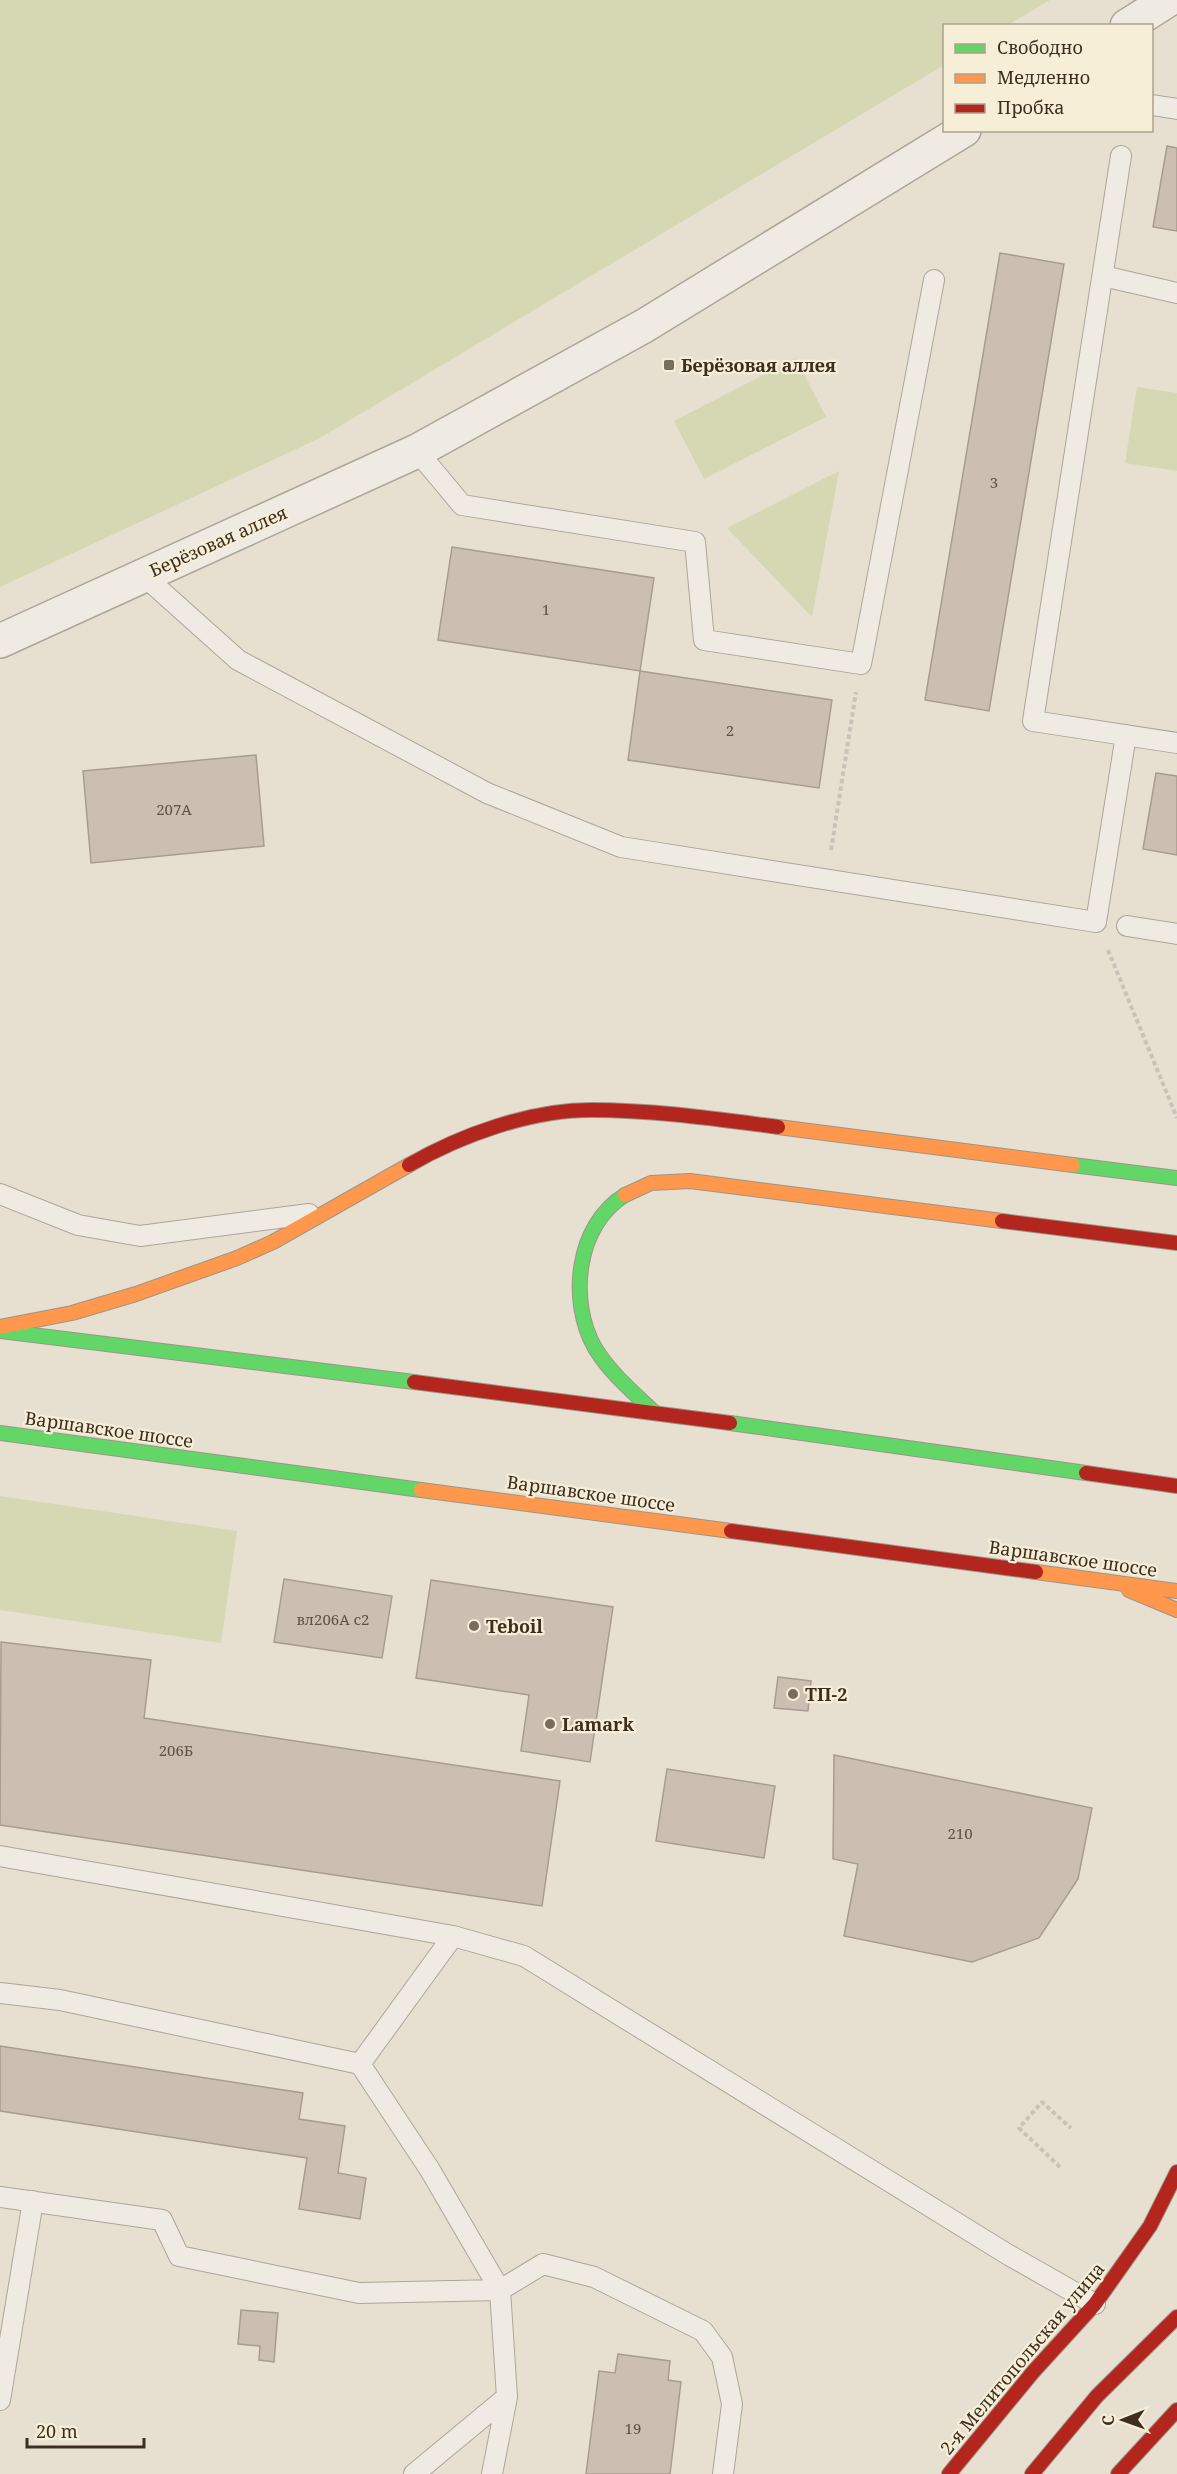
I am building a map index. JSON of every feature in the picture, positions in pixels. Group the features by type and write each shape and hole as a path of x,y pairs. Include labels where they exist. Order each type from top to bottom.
{"street":[{"path":"1130,24 1168,0"},
{"name":"Берёзовая аллея","path":"0,641 417,451 644,326 961,132"},
{"path":"0,1329 72,1313 136,1294 264,1246 430,1153 460,1140 548,1114 590,1110 632,1110 1177,1178"},
{"path":"654,1412 599,1354 581,1313 578,1277 588,1237 602,1216 620,1198 642,1186 687,1181 744,1187 1177,1243"},
{"path":"0,1329 654,1412 1177,1486"},
{"name":"Варшавское шоссе","path":"0,1433 1177,1591"},
{"path":"1105,1580 1177,1610"},
{"name":"2-я Мелитопольская улица","path":"949,2474 1033,2372 1095,2304 1150,2226 1177,2172"},
{"path":"1032,2474 1097,2396 1177,2317"},
{"path":"1118,2474 1177,2410"}],"lane":[{"path":"1153,105 1177,109"},
{"path":"1121,156 1033,721 1177,743"},
{"path":"1103,276 1177,292"},
{"path":"417,451 462,505 695,542 704,640 861,664 934,280"},
{"path":"143,575 238,660 486,793 621,847 1096,922 1126,735"},
{"path":"1127,926 1177,934"},
{"path":"0,1194 78,1225 140,1236 326,1212"},
{"path":"0,1856 453,1936 524,1956 1007,2254 1095,2304"},
{"path":"360,2064 453,1936"},
{"path":"0,1993 60,2000 360,2064 430,2170 500,2290 507,2397 492,2474"},
{"path":"0,2197 162,2220 179,2256 359,2293 500,2290 543,2264 594,2277 703,2331 722,2357 732,2404 723,2474"},
{"path":"0,2400 33,2201"},
{"path":"414,2474 507,2397"}],"path":[{"path":"826,879 861,664"},
{"path":"1096,922 1177,1118"},
{"path":"1060,2167 1019,2128 1042,2102 1071,2128"}],"green space":[{"path":"0,0 1050,0 1010,24 943,24 943,66 320,438 0,587"},
{"path":"796,358 826,417 704,479 674,421"},
{"path":"1137,387 1177,393 1177,471 1125,463"},
{"path":"839,471 812,617 727,528"},
{"path":"0,1496 237,1531 221,1643 0,1610"}],"building":[{"path":"1167,146 1177,148 1177,231 1153,227"},
{"path":"1000,253 1064,264 989,711 925,700"},
{"path":"452,547 654,578 640,671 438,640"},
{"path":"640,671 832,700 819,788 628,760"},
{"path":"256,755 264,846 91,863 83,771"},
{"path":"1156,773 1177,776 1177,855 1143,849"},
{"path":"284,1579 392,1596 382,1658 274,1642"},
{"path":"431,1580 613,1607 590,1762 521,1751 529,1695 416,1678"},
{"path":"1,1642 151,1660 144,1718 560,1781 542,1906 0,1825"},
{"name":"ТП-2","path":"778,1677 811,1681 808,1711 774,1708"},
{"path":"834,1755 1092,1808 1078,1879 1039,1938 972,1962 844,1936 858,1864 833,1859"},
{"path":"667,1769 775,1786 764,1858 656,1841"},
{"path":"0,2046 303,2093 299,2119 345,2126 338,2173 366,2178 360,2219 299,2209 307,2158 0,2111"},
{"path":"241,2310 278,2313 274,2362 259,2360 260,2346 238,2344"},
{"path":"618,2354 670,2361 668,2380 681,2382 670,2474 586,2474 599,2371 615,2373"}],"traffic: fast":[{"path":"1073,1165 1177,1178"},
{"path":"625,1195 609,1208 596,1225 587,1244 582,1265 581,1308 587,1329 601,1357 622,1382 654,1412"},
{"path":"0,1331 414,1382"},
{"path":"730,1423 1086,1473"},
{"path":"0,1433 421,1490"}],"traffic: slow":[{"path":"778,1127 1073,1165"},
{"path":"0,1327 72,1313 136,1294 237,1258 273,1242 409,1165"},
{"path":"625,1195 651,1183 690,1181 1002,1221"},
{"path":"421,1490 731,1531"},
{"path":"1036,1572 1177,1591"},
{"path":"1129,1590 1177,1610"}],"traffic: jam":[{"path":"409,1165 473,1134 520,1119 568,1111 615,1110 662,1113 778,1127"},
{"path":"1002,1221 1177,1243"},
{"path":"414,1382 730,1423"},
{"path":"1086,1473 1177,1486"},
{"path":"731,1531 1036,1572"},
{"path":"949,2474 1033,2372 1095,2304 1150,2226 1177,2172"},
{"path":"1032,2474 1097,2396 1177,2317"},
{"path":"1118,2474 1177,2410"}],"place":[{"name":"Берёзовая аллея","path":"669,365"},
{"name":"Teboil","path":"474,1626"},
{"name":"ТП-2","path":"793,1694"},
{"name":"Lamark","path":"550,1724"}]}
